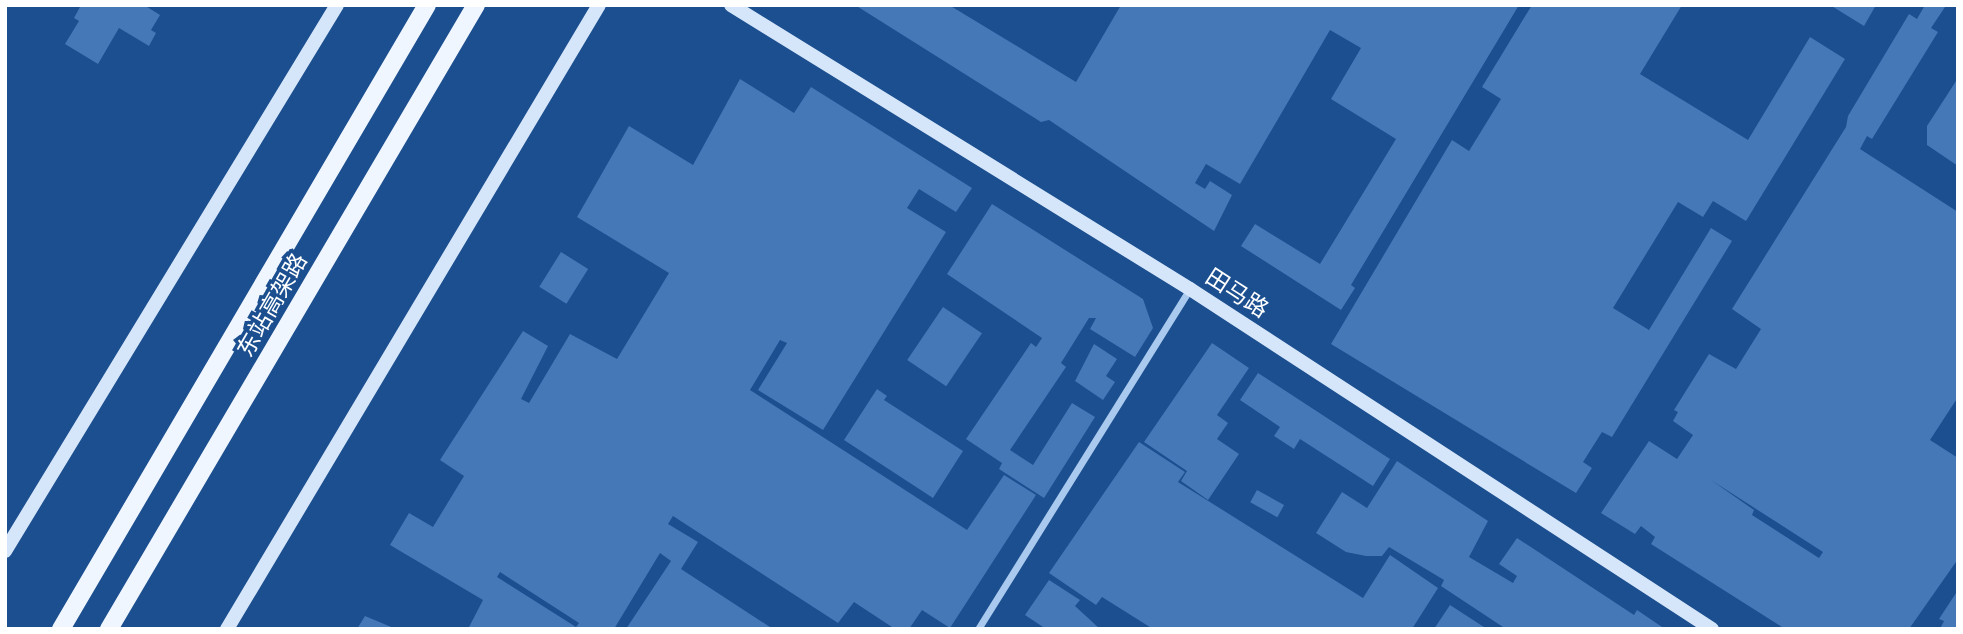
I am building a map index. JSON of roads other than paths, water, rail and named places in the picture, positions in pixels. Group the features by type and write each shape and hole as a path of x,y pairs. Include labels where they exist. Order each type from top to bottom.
{"main road":[{"path":"5,551 337,5"},
{"name":"东站高架路","path":"61,629 427,5"},
{"name":"东站高架路","path":"109,629 476,5"},
{"path":"227,629 599,5"},
{"name":"田马路","path":"731,5 1190,289 1712,629"}],"street":[{"path":"978,629 1190,289"}]}
